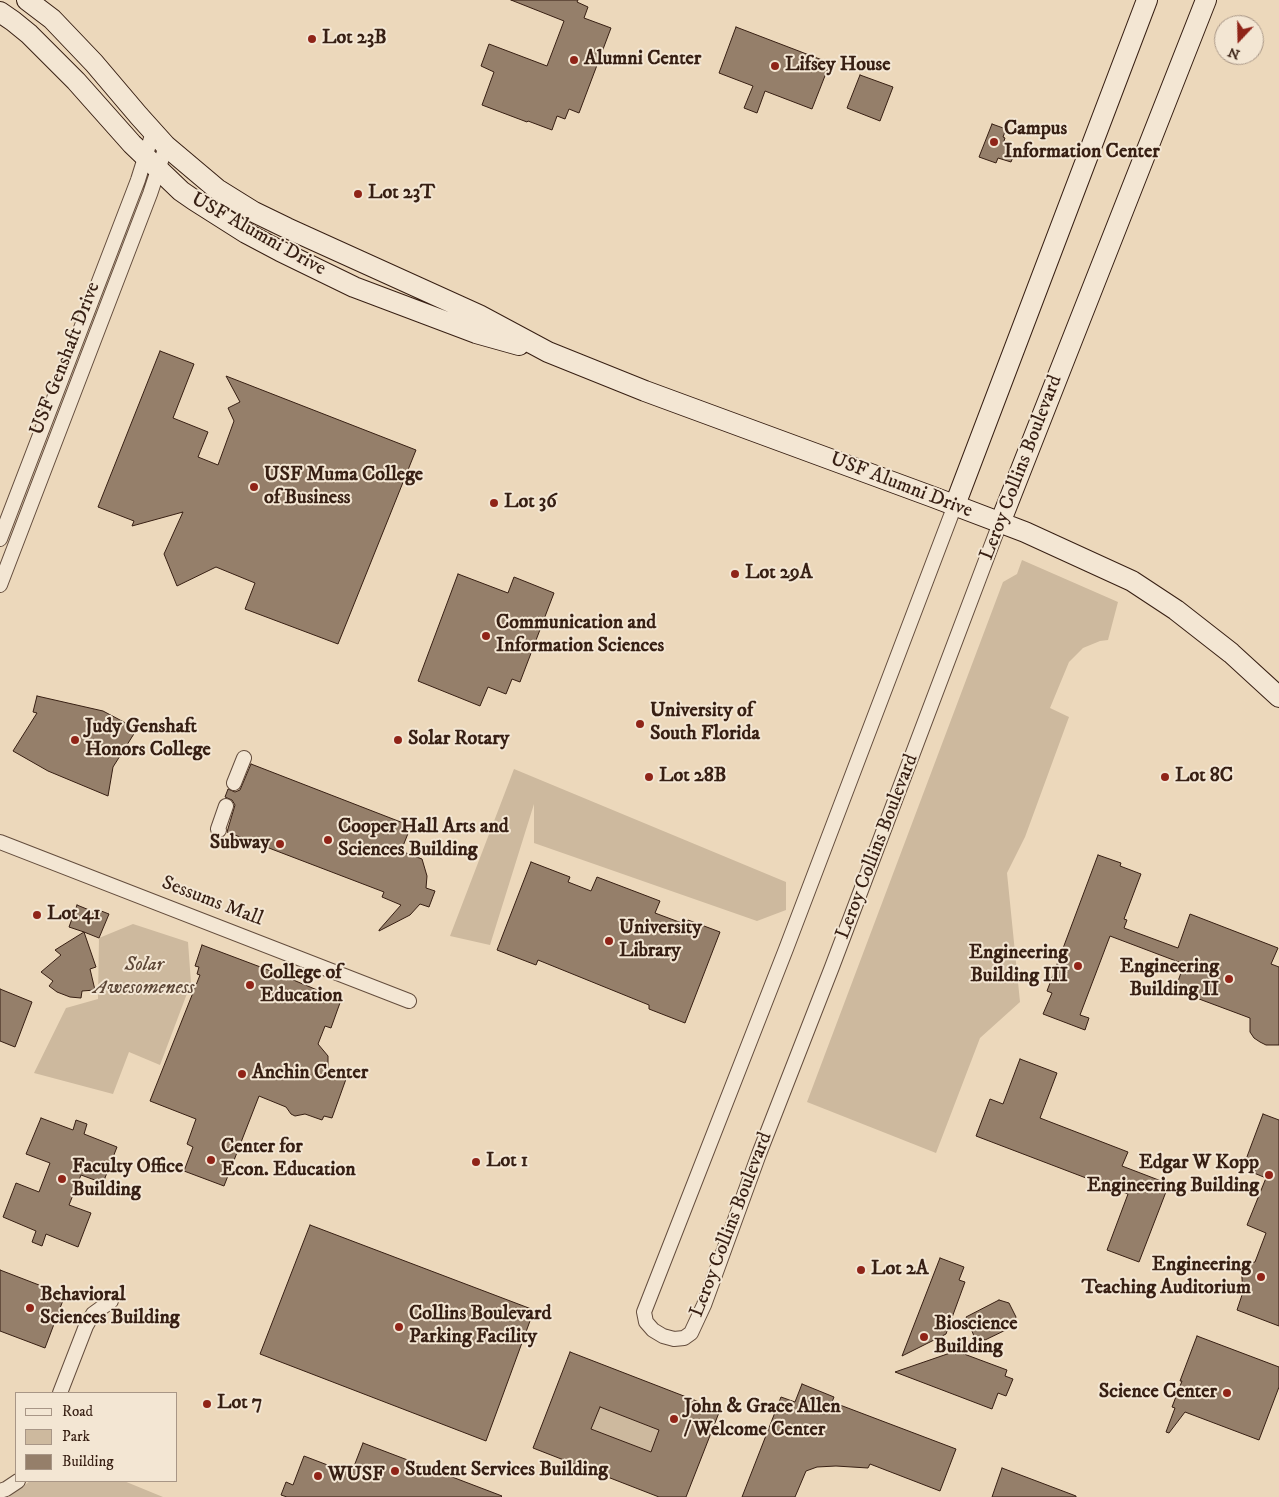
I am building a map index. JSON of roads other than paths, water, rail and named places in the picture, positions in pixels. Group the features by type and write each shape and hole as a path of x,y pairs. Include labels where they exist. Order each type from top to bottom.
{"street":[{"name":"USF Alumni Drive","path":"27,0 52,19 94,63 160,139 217,188 254,212 479,315 548,352 645,391 1025,532 1081,556 1132,581 1176,610 1231,653 1279,697"},
{"name":"Leroy Collins Boulevard","path":"1147,0 838,813 644,1312 646,1322 653,1330 663,1336 684,1338 691,1333 704,1305 759,1154 1000,523 1206,0"},
{"name":"USF Alumni Drive","path":"0,12 28,34 56,61 152,163 194,200 280,251 354,287 476,334 548,352"},
{"path":"152,163 160,139"},
{"name":"USF Genshaft Drive","path":"0,585 160,139"},
{"name":"USF Genshaft Drive","path":"0,539 152,163"},
{"path":"234,783 244,758"},
{"path":"219,830 226,806"},
{"name":"Sessums Mall","path":"0,842 409,1001"},
{"path":"60,1392 86,1326 93,1314 111,1301"},
{"path":"0,1491 16,1482"}],"place":[{"name":"Lot 23B","path":"312,39"},
{"name":"Alumni Center","path":"574,60"},
{"name":"Lifsey House","path":"775,66"},
{"name":"Campus Information Center","path":"994,142"},
{"name":"Lot 23T","path":"358,194"},
{"name":"USF Muma College of Business","path":"254,487"},
{"name":"Lot 36","path":"494,503"},
{"name":"Lot 29A","path":"735,574"},
{"name":"Communication and Information Sciences","path":"486,636"},
{"name":"University of South Florida","path":"640,724"},
{"name":"Judy Genshaft Honors College","path":"75,740"},
{"name":"Solar Rotary","path":"398,740"},
{"name":"Lot 28B","path":"649,777"},
{"name":"Lot 8C","path":"1165,777"},
{"name":"Cooper Hall Arts and Sciences Building","path":"328,840"},
{"name":"Subway","path":"280,844"},
{"name":"Lot 41","path":"37,915"},
{"name":"University Library","path":"609,941"},
{"name":"Engineering Building III","path":"1078,966"},
{"name":"Engineering Building II","path":"1229,979"},
{"name":"College of Education","path":"250,985"},
{"name":"Anchin Center","path":"242,1074"},
{"name":"Center for Econ. Education","path":"211,1160"},
{"name":"Lot 1","path":"476,1162"},
{"name":"Edgar W Kopp Engineering Building","path":"1269,1175"},
{"name":"Faculty Office Building","path":"62,1179"},
{"name":"Lot 2A","path":"861,1270"},
{"name":"Engineering Teaching Auditorium","path":"1261,1277"},
{"name":"Behavioral Sciences Building","path":"30,1308"},
{"name":"Collins Boulevard Parking Facility","path":"399,1327"},
{"name":"Bioscience Building","path":"924,1337"},
{"name":"Science Center","path":"1227,1393"},
{"name":"Lot 7","path":"207,1404"},
{"name":"John & Grace Allen / Welcome Center","path":"674,1419"},
{"name":"Student Services Building","path":"395,1471"},
{"name":"WUSF","path":"318,1476"}],"park label":[{"name":"Solar Awesomeness","path":"144,978"}]}
